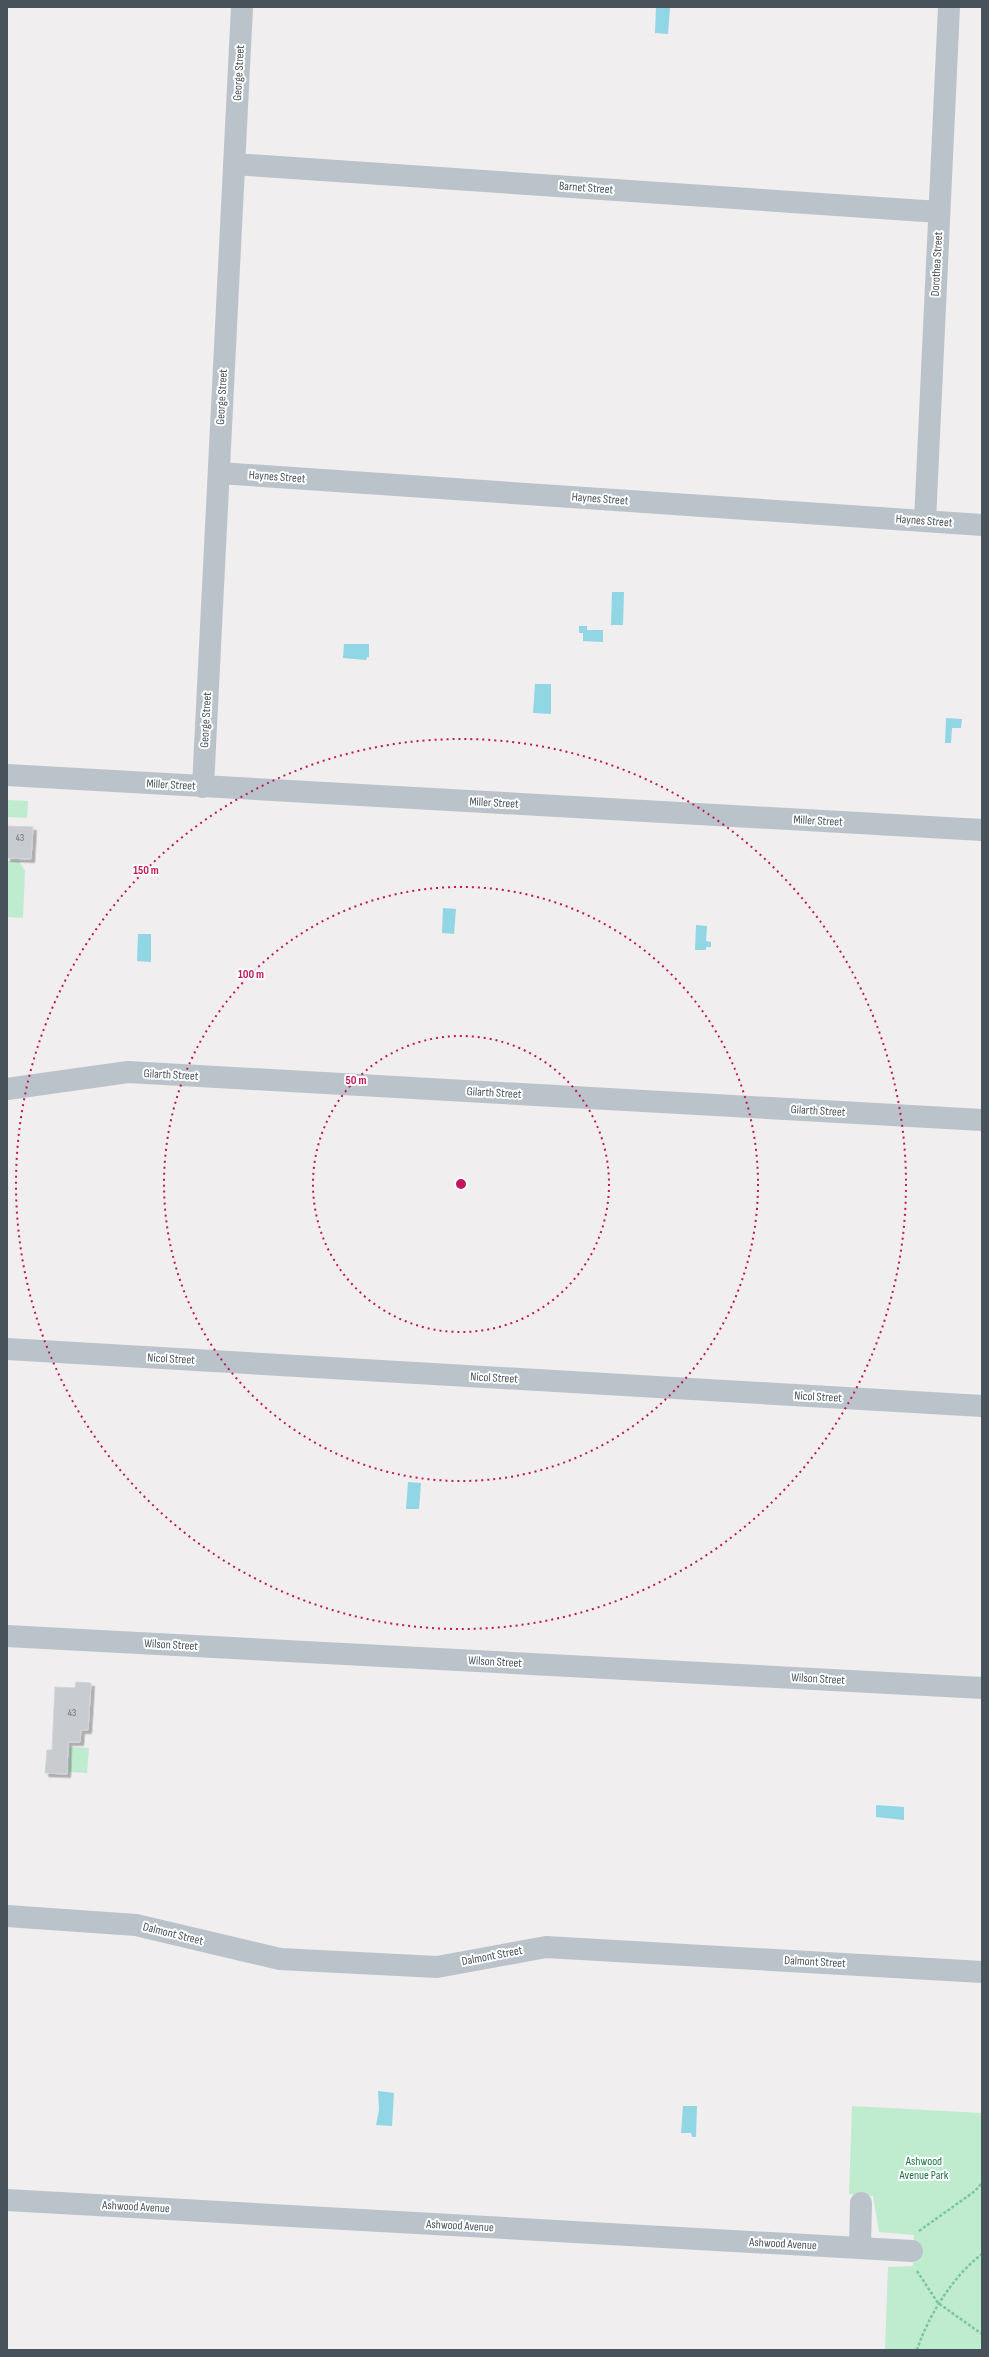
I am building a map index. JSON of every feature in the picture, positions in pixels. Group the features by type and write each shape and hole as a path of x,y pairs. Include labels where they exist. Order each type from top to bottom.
{"street":[{"name":"George Street","path":"203,787 242,7"},
{"name":"Dorothea Street","path":"925,521 949,7"},
{"name":"Barnet Street","path":"234,164 939,212"},
{"name":"Haynes Street","path":"218,473 982,525"},
{"name":"Miller Street","path":"7,775 982,830"},
{"name":"Gilarth Street","path":"7,1089 128,1072 982,1120"},
{"name":"Nicol Street","path":"7,1349 982,1406"},
{"name":"Wilson Street","path":"7,1636 982,1688"},
{"name":"Dalmont Street","path":"7,1916 136,1925 280,1959 437,1967 546,1947 982,1972"},
{"name":"Ashwood Avenue","path":"7,2200 912,2251"},
{"path":"860,2248 861,2203"}],"path":[{"path":"982,2183 975,2191 913,2235 912,2251 912,2264 938,2303 982,2334"},
{"path":"917,2350 924,2330 938,2303 982,2254"}],"green space":[{"path":"7,800 28,801 27,818 7,817"},
{"path":"7,861 19,861 25,871 23,918 7,917"},
{"path":"70,1747 89,1748 87,1773 69,1772"},
{"name":"Ashwood Avenue Park","path":"852,2106 982,2113 982,2350 885,2350 888,2267 913,2266 914,2235 879,2232 873,2196 849,2194"}],"water":[{"path":"656,7 670,8 668,34 655,33"},
{"path":"612,592 624,592 623,625 611,625"},
{"path":"579,626 587,626 587,630 603,630 603,642 583,641 583,633 579,633"},
{"path":"344,644 369,644 369,657 367,657 366,660 343,658"},
{"path":"535,684 551,684 551,714 533,713"},
{"path":"946,718 962,719 961,728 952,728 951,743 945,743"},
{"path":"443,908 456,909 454,934 442,933"},
{"path":"696,925 707,926 706,941 711,942 711,947 706,947 706,950 695,950"},
{"path":"138,934 151,934 151,962 137,961"},
{"path":"408,1482 421,1483 419,1509 406,1509"},
{"path":"876,1805 904,1807 904,1820 876,1817"},
{"path":"378,2091 394,2093 392,2126 376,2125 379,2110"},
{"path":"683,2106 697,2106 696,2137 692,2137 691,2133 681,2133"}],"building":[{"path":"7,826 33,827 31,859 7,858"},
{"path":"76,1682 91,1683 88,1730 81,1730 80,1742 68,1742 67,1774 45,1773 47,1750 52,1750 55,1687 75,1688"}]}
